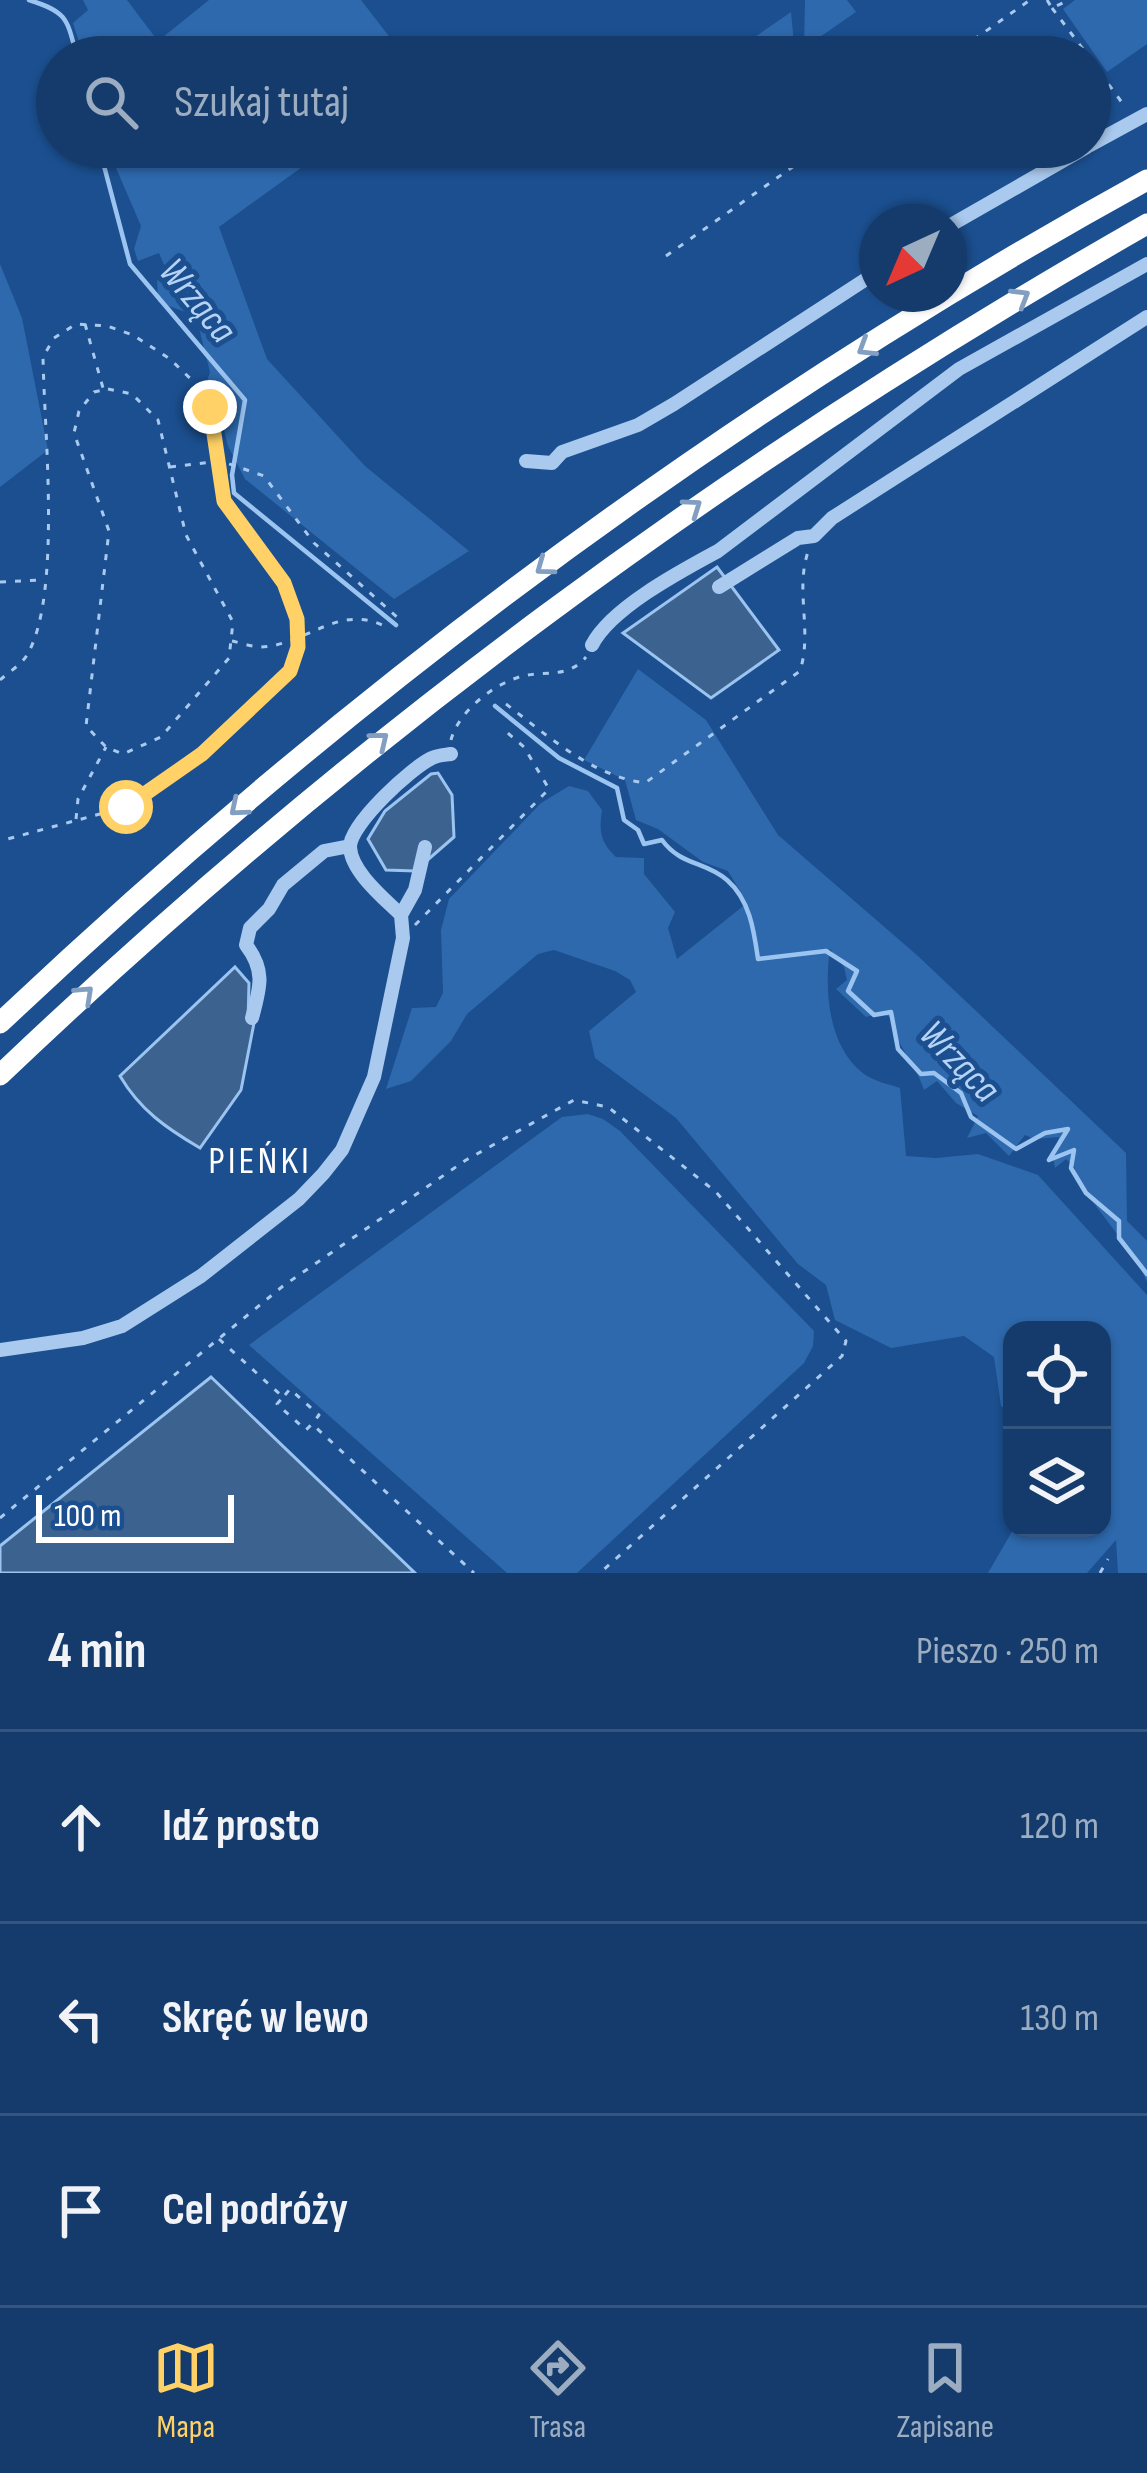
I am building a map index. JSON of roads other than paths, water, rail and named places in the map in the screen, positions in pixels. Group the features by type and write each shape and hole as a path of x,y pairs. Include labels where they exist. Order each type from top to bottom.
{"highway":[{"path":"0,1023 214,828 478,615 771,408 972,281 1147,180"},
{"path":"0,1075 223,870 344,769 560,602 746,470 872,388 1147,224"}],"lane":[{"path":"1111,134 1147,114"},
{"path":"967,216 1050,168"},
{"path":"592,645 600,630 678,573 718,551 959,369 1147,264"},
{"path":"526,461 552,463 562,452 638,425 859,284"},
{"path":"719,587 798,538 814,536 832,518 1147,317"},
{"path":"401,915 354,859 353,835 376,804 431,758 451,754"},
{"path":"252,1018 261,974 246,945 250,928 269,910 283,886 324,851 350,846"},
{"path":"0,1349 83,1338 122,1326 169,1300 299,1199 342,1150 374,1076 402,943 401,915 415,890 425,847"}],"waterway":[{"name":"Wrząca","path":"29,0 59,13 72,36"},
{"name":"Wrząca","path":"105,168 130,264 245,400 232,475 234,493 396,625"},
{"name":"Wrząca","path":"495,706 559,758 617,788 624,820 638,830 644,844 662,840 677,855 727,880 746,906 758,959 826,951 857,971 848,991 874,1015 891,1012 898,1049 921,1074 934,1073 961,1093 971,1117 1016,1149 1045,1133 1068,1129 1049,1160 1074,1150 1071,1168 1086,1193 1119,1221 1119,1238 1147,1274"}],"district":[{"name":"PIEŃKI","path":"260,1161"}]}
